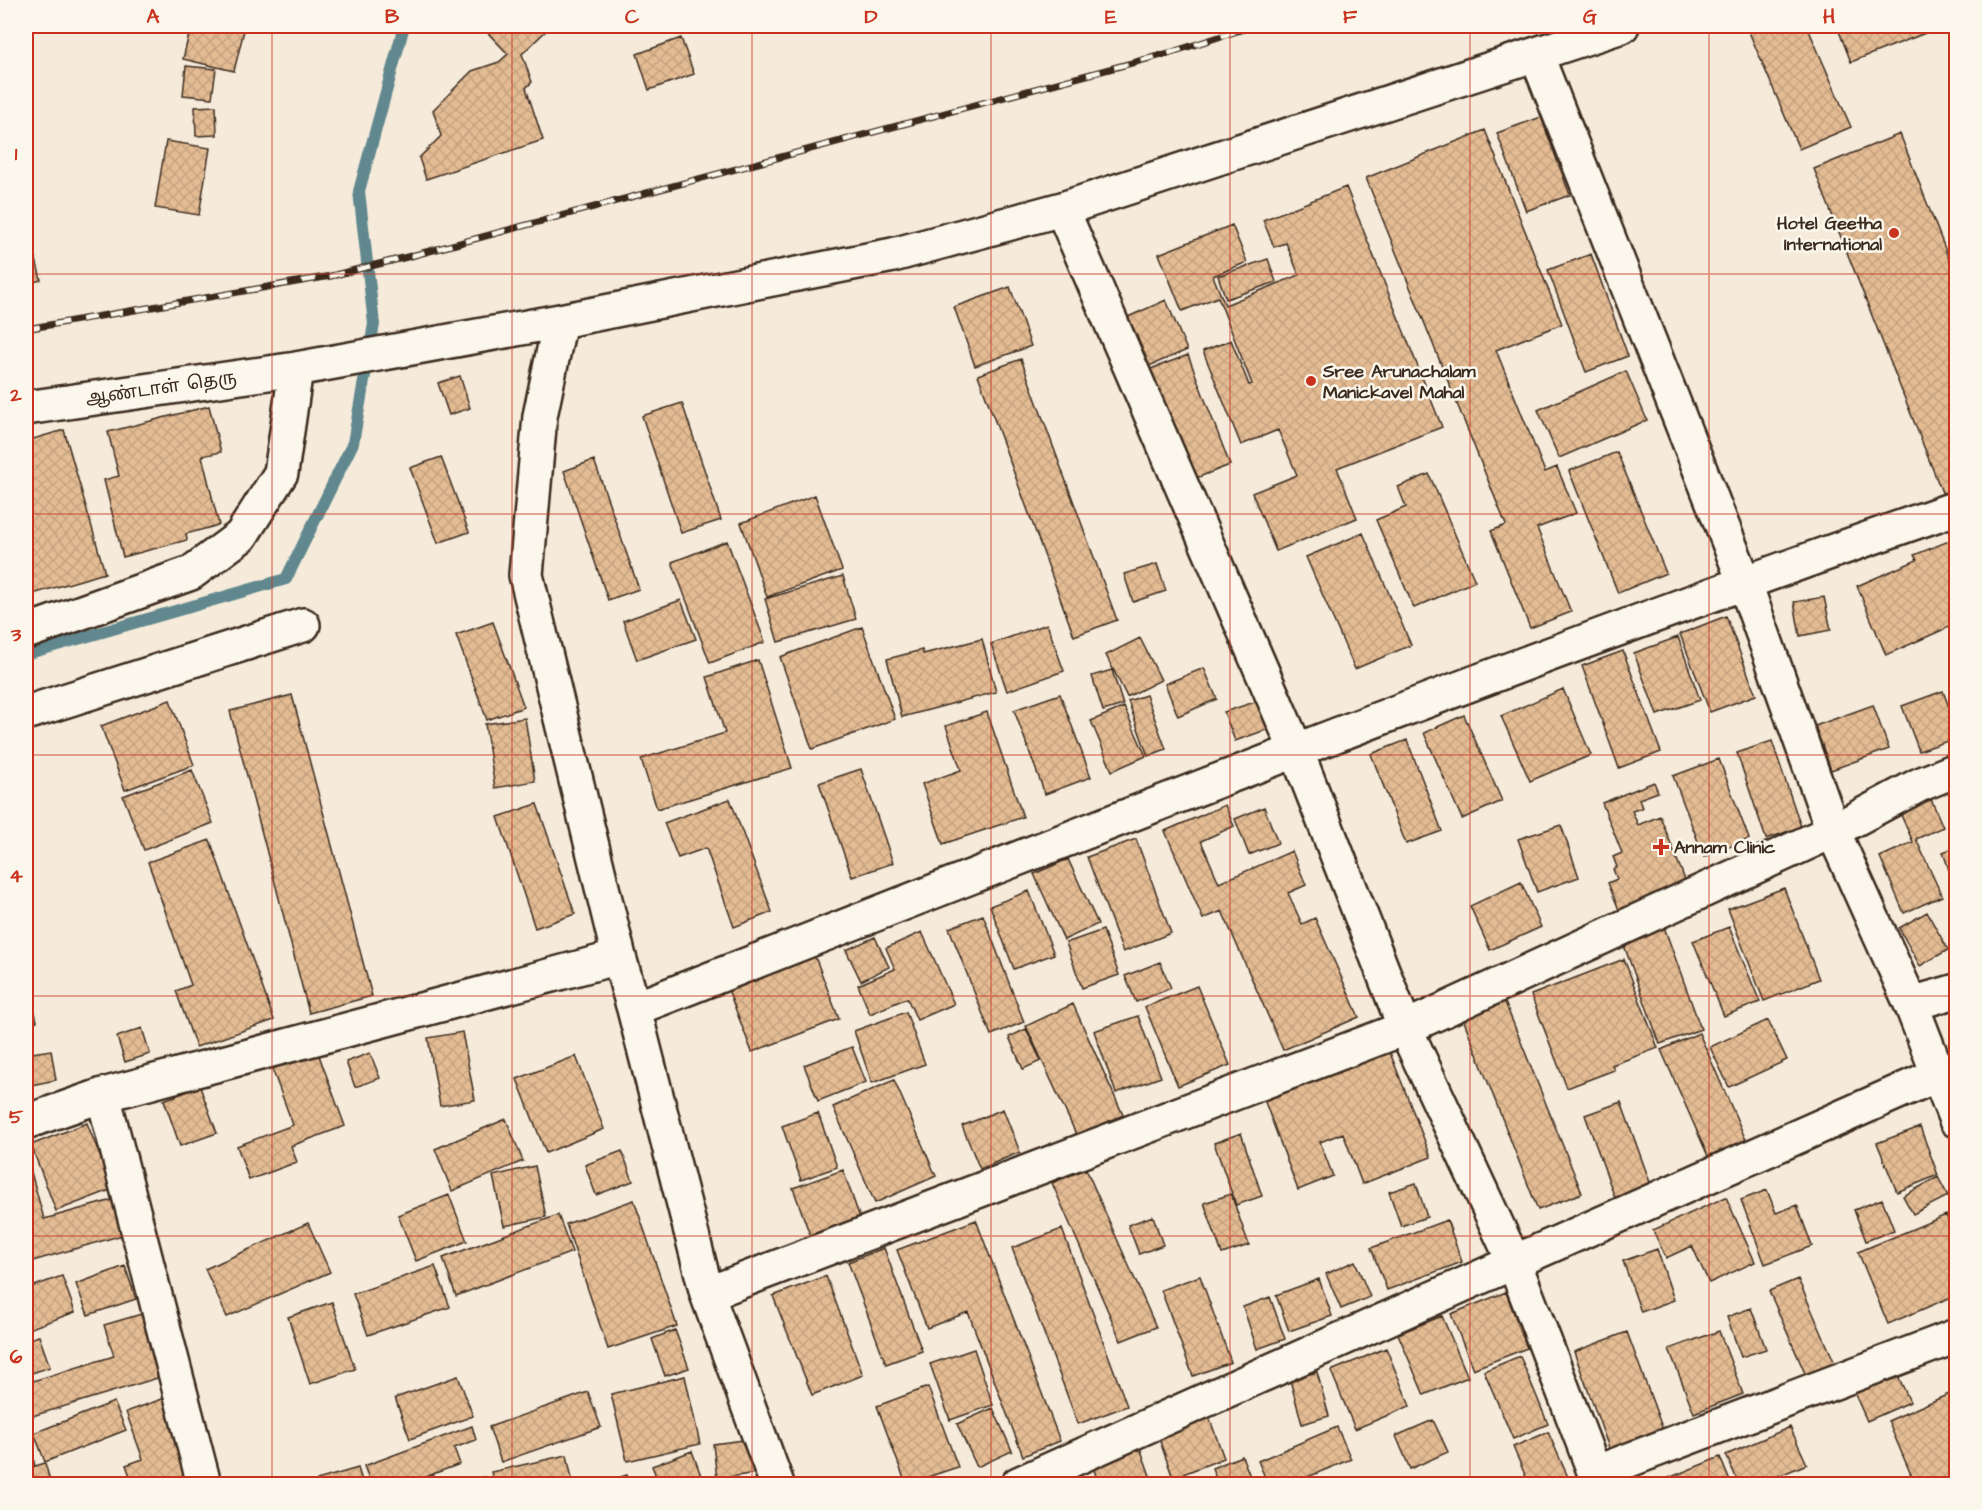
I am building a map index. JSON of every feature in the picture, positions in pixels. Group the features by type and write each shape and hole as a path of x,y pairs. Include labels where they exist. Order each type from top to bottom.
{"street":[{"name":"ஆண்டாள் தெரு","path":"26,408 296,369 560,321 893,255 1062,209 1622,26"},
{"path":"1536,54 1744,581 1833,831 1911,1004 1956,1120"},
{"path":"1062,209 1296,750 1405,1028 1514,1262 1597,1479 1956,1336"},
{"path":"560,321 540,416 526,575 619,957 707,1294 777,1485"},
{"path":"26,632 191,573 241,536 281,472 296,369"},
{"path":"634,1009 1296,750 1744,581 1956,508"},
{"path":"26,713 303,625"},
{"path":"707,1294 1405,1028 1833,831 1919,785 1956,770"},
{"path":"26,1122 103,1095 619,957"},
{"path":"1911,1004 1956,991"},
{"path":"1018,1485 1939,1074"},
{"path":"103,1095 204,1485"}],"building":[{"path":"191,26 245,26 234,71 183,59"},
{"path":"485,26 551,26 522,54 532,82 526,88 543,140 426,179 419,158 441,136 433,110 472,71 499,62 508,54 488,33"},
{"path":"1764,26 1807,26 1851,127 1799,149 1749,32"},
{"path":"1837,26 1931,26 1933,30 1851,62"},
{"path":"1948,26 1956,26 1956,41"},
{"path":"681,38 694,74 649,90 637,54"},
{"path":"186,66 216,69 212,98 183,95"},
{"path":"216,106 217,135 196,136 195,107"},
{"path":"1541,117 1570,195 1526,211 1497,133"},
{"path":"1485,130 1562,324 1496,350 1545,472 1557,467 1576,513 1537,528 1571,612 1530,628 1491,531 1506,525 1366,178"},
{"path":"1900,134 1956,277 1956,496 1945,500 1814,169"},
{"path":"166,141 210,148 199,215 155,208"},
{"path":"1346,187 1442,427 1337,468 1357,518 1276,551 1252,493 1297,475 1278,430 1241,445 1203,351 1231,340 1249,385 1252,384 1218,297 1182,311 1159,254 1232,225 1247,262 1213,276 1225,305 1299,275 1286,243 1274,247 1263,220"},
{"path":"26,218 41,280 26,284"},
{"path":"1591,254 1628,356 1586,372 1548,270"},
{"path":"1268,259 1276,282 1226,299 1218,276"},
{"path":"1010,287 1031,346 975,366 954,307"},
{"path":"1166,300 1187,350 1149,366 1128,317"},
{"path":"1188,355 1230,465 1191,480 1148,370"},
{"path":"1021,359 1117,620 1074,636 978,375"},
{"path":"1626,371 1647,420 1559,458 1538,410"},
{"path":"460,376 470,408 449,415 438,383"},
{"path":"682,403 721,520 681,533 642,416"},
{"path":"209,406 221,452 202,456 219,525 186,534 187,540 123,557 104,480 119,476 108,432"},
{"path":"64,430 105,573 26,596 26,441"},
{"path":"1617,452 1666,573 1618,593 1569,471"},
{"path":"441,457 469,532 438,543 410,468"},
{"path":"594,460 639,589 608,600 564,471"},
{"path":"1429,474 1475,581 1414,608 1376,520 1406,507 1398,487"},
{"path":"815,495 842,570 767,597 741,523"},
{"path":"1363,533 1411,645 1355,669 1306,557"},
{"path":"1956,538 1956,624 1886,655 1857,586 1917,560 1914,555"},
{"path":"727,541 765,642 710,663 672,562"},
{"path":"1157,564 1166,591 1133,602 1124,574"},
{"path":"843,576 856,619 778,642 765,599"},
{"path":"1824,597 1831,630 1800,636 1794,602"},
{"path":"681,600 696,639 637,660 623,621"},
{"path":"1726,616 1756,695 1710,712 1680,634"},
{"path":"493,622 524,707 487,720 456,635"},
{"path":"1047,624 1064,671 1007,691 991,644"},
{"path":"862,627 895,719 812,749 780,657"},
{"path":"1678,637 1700,700 1657,715 1634,653"},
{"path":"1140,638 1161,680 1127,697 1106,655"},
{"path":"982,639 996,692 902,717 887,659 922,650 923,654"},
{"path":"1623,651 1661,752 1619,768 1582,666"},
{"path":"758,660 792,768 657,809 641,759 725,733 707,677"},
{"path":"1204,668 1217,699 1178,716 1165,684"},
{"path":"1112,670 1123,705 1103,711 1092,676"},
{"path":"1563,689 1591,755 1530,781 1501,716"},
{"path":"1943,691 1956,726 1956,738 1919,751 1902,706"},
{"path":"1060,694 1091,777 1045,794 1014,710"},
{"path":"292,695 372,996 309,1013 230,711"},
{"path":"1146,695 1166,749 1148,756 1128,701"},
{"path":"1264,699 1274,727 1235,741 1224,712"},
{"path":"170,700 194,765 125,790 101,726"},
{"path":"1873,705 1889,749 1831,770 1815,726"},
{"path":"1124,707 1146,756 1112,771 1091,721"},
{"path":"987,712 1023,817 943,844 922,784 961,770 946,726"},
{"path":"1464,715 1502,801 1462,819 1424,733"},
{"path":"525,718 535,781 495,788 485,724"},
{"path":"1407,740 1442,831 1406,844 1371,754"},
{"path":"1772,741 1801,827 1766,839 1737,753"},
{"path":"1719,759 1749,839 1704,857 1673,776"},
{"path":"861,769 893,863 852,877 819,783"},
{"path":"192,770 213,823 144,850 123,796"},
{"path":"1654,782 1658,792 1639,799 1642,808 1632,811 1638,825 1660,816 1687,885 1620,912 1608,883 1617,879 1613,869 1617,867 1613,857 1622,853 1602,803"},
{"path":"730,799 772,912 734,927 706,848 678,858 664,823"},
{"path":"1931,799 1943,827 1916,839 1942,896 1904,913 1880,857 1913,842 1900,813"},
{"path":"537,804 575,914 535,928 498,817"},
{"path":"1225,805 1234,826 1201,841 1219,883 1292,851 1306,885 1288,893 1302,924 1315,918 1359,1017 1283,1050 1222,911 1203,919 1165,831"},
{"path":"1264,807 1278,843 1249,855 1235,819"},
{"path":"1561,825 1579,877 1537,892 1518,839"},
{"path":"1136,839 1171,933 1123,952 1087,857"},
{"path":"210,840 274,1020 196,1047 176,991 191,985 148,862"},
{"path":"1956,847 1956,891 1943,852"},
{"path":"1068,859 1098,924 1064,940 1034,874"},
{"path":"1521,882 1541,927 1490,950 1470,906"},
{"path":"1784,888 1819,979 1764,1001 1728,909"},
{"path":"1029,891 1054,954 1014,969 990,906"},
{"path":"1927,912 1948,950 1920,966 1899,928"},
{"path":"983,915 1024,1022 991,1035 949,928"},
{"path":"1663,924 1701,1029 1660,1044 1622,940"},
{"path":"1729,927 1760,1002 1724,1016 1693,941"},
{"path":"1103,930 1119,975 1082,988 1066,943"},
{"path":"922,932 954,1004 917,1020 907,998 870,1014 858,985 895,969 886,948"},
{"path":"875,937 889,967 861,981 846,950"},
{"path":"814,954 839,1019 752,1052 727,987"},
{"path":"1624,959 1658,1048 1612,1065 1614,1070 1567,1088 1531,995"},
{"path":"1160,962 1171,988 1136,1002 1125,976"},
{"path":"26,978 37,1021 26,1024"},
{"path":"1197,986 1230,1065 1178,1086 1145,1007"},
{"path":"1504,1000 1582,1193 1538,1210 1462,1016"},
{"path":"1073,1004 1123,1115 1077,1136 1026,1026"},
{"path":"906,1012 925,1064 872,1083 854,1031"},
{"path":"1138,1016 1161,1077 1116,1093 1094,1031"},
{"path":"1768,1020 1787,1060 1729,1087 1710,1047"},
{"path":"142,1028 150,1054 125,1062 117,1037"},
{"path":"1026,1029 1041,1061 1023,1069 1009,1037"},
{"path":"462,1032 475,1100 440,1106 428,1038"},
{"path":"1699,1033 1746,1140 1708,1156 1661,1050"},
{"path":"1387,1045 1431,1157 1362,1184 1343,1133 1320,1142 1333,1176 1298,1190 1262,1094"},
{"path":"852,1047 866,1082 818,1101 804,1065"},
{"path":"51,1050 56,1080 26,1086 26,1054"},
{"path":"317,1050 345,1126 291,1146 297,1162 249,1180 237,1146 293,1125 271,1066"},
{"path":"370,1053 380,1078 355,1087 346,1062"},
{"path":"576,1056 604,1129 546,1153 517,1079"},
{"path":"894,1080 936,1176 875,1203 833,1107"},
{"path":"200,1087 217,1133 180,1146 164,1100"},
{"path":"1621,1102 1651,1185 1615,1198 1585,1115"},
{"path":"1003,1109 1020,1152 980,1169 962,1126"},
{"path":"818,1113 837,1167 801,1180 782,1126"},
{"path":"506,1119 523,1161 452,1191 435,1149"},
{"path":"87,1123 113,1189 56,1211 31,1145"},
{"path":"1920,1127 1938,1175 1897,1192 1877,1143"},
{"path":"1241,1133 1262,1196 1236,1205 1214,1143"},
{"path":"622,1151 633,1181 596,1195 585,1165"},
{"path":"26,1154 44,1219 116,1199 126,1234 26,1263"},
{"path":"535,1166 546,1217 504,1226 493,1176"},
{"path":"1086,1169 1156,1327 1121,1341 1052,1183"},
{"path":"843,1170 860,1218 810,1235 793,1188"},
{"path":"1938,1177 1948,1196 1913,1214 1903,1196"},
{"path":"1416,1183 1427,1217 1401,1226 1389,1192"},
{"path":"1767,1190 1776,1213 1797,1205 1812,1246 1765,1264 1741,1200"},
{"path":"1231,1194 1249,1245 1222,1254 1204,1203"},
{"path":"449,1195 467,1241 416,1261 398,1215"},
{"path":"1726,1197 1755,1262 1709,1283 1692,1246 1666,1258 1653,1230"},
{"path":"1882,1199 1894,1230 1866,1241 1854,1210"},
{"path":"634,1200 677,1326 608,1349 566,1224"},
{"path":"558,1215 572,1252 456,1296 443,1258"},
{"path":"1946,1215 1956,1240 1956,1295 1888,1324 1858,1252"},
{"path":"1153,1216 1163,1245 1139,1254 1128,1225"},
{"path":"976,1220 1060,1441 1023,1456 968,1312 927,1328 897,1250"},
{"path":"1447,1220 1462,1262 1387,1290 1371,1248"},
{"path":"308,1223 330,1272 227,1317 205,1269"},
{"path":"1062,1229 1127,1406 1078,1424 1012,1248"},
{"path":"884,1248 922,1351 886,1364 848,1262"},
{"path":"1657,1249 1674,1300 1641,1312 1623,1261"},
{"path":"1355,1261 1370,1297 1341,1309 1326,1274"},
{"path":"125,1266 136,1299 88,1315 76,1284"},
{"path":"435,1266 450,1307 368,1335 353,1294"},
{"path":"62,1276 75,1312 26,1330 26,1289"},
{"path":"826,1276 863,1375 812,1395 773,1296"},
{"path":"1200,1276 1231,1362 1193,1376 1161,1290"},
{"path":"1319,1279 1332,1316 1289,1331 1276,1295"},
{"path":"1798,1279 1837,1368 1808,1380 1769,1291"},
{"path":"1506,1292 1527,1348 1473,1369 1451,1314"},
{"path":"1270,1297 1285,1339 1257,1349 1243,1307"},
{"path":"332,1302 355,1369 310,1384 288,1317"},
{"path":"1751,1308 1766,1349 1741,1357 1727,1317"},
{"path":"145,1313 164,1376 26,1418 26,1383 114,1356 104,1325"},
{"path":"1442,1316 1468,1377 1424,1395 1398,1334"},
{"path":"675,1330 689,1368 665,1376 652,1339"},
{"path":"1719,1331 1743,1394 1694,1413 1669,1349"},
{"path":"1627,1332 1666,1438 1613,1459 1574,1352"},
{"path":"39,1336 50,1367 26,1375 26,1340"},
{"path":"1386,1348 1410,1406 1355,1429 1331,1371"},
{"path":"974,1349 993,1405 950,1420 930,1364"},
{"path":"1520,1356 1548,1424 1513,1439 1484,1371"},
{"path":"1895,1369 1910,1402 1867,1421 1852,1388"},
{"path":"1317,1372 1329,1416 1302,1424 1290,1380"},
{"path":"458,1376 473,1416 410,1439 395,1398"},
{"path":"685,1376 700,1444 627,1461 611,1394"},
{"path":"928,1387 958,1467 906,1484 877,1406"},
{"path":"1956,1391 1956,1484 1915,1484 1888,1421"},
{"path":"588,1392 601,1427 501,1462 489,1427"},
{"path":"165,1398 196,1484 133,1484 126,1465 143,1459 126,1412"},
{"path":"114,1402 126,1430 45,1462 34,1433"},
{"path":"993,1408 1012,1451 977,1467 957,1424"},
{"path":"1208,1414 1224,1458 1173,1478 1157,1433"},
{"path":"1433,1420 1448,1452 1410,1469 1396,1436"},
{"path":"26,1426 35,1466 26,1468"},
{"path":"472,1426 476,1440 454,1448 460,1464 406,1484 371,1484 364,1466"},
{"path":"1337,1427 1351,1459 1291,1484 1268,1484 1258,1461"},
{"path":"1790,1427 1807,1464 1759,1484 1739,1484 1726,1455"},
{"path":"1548,1432 1571,1484 1529,1484 1513,1447"},
{"path":"751,1439 756,1473 717,1479 713,1444"},
{"path":"1138,1442 1153,1484 1099,1484 1090,1459"},
{"path":"692,1451 704,1484 659,1484 652,1466"},
{"path":"567,1455 573,1484 494,1484 491,1472"},
{"path":"1242,1456 1253,1484 1218,1484 1212,1468"},
{"path":"1720,1457 1731,1484 1654,1484"},
{"path":"45,1463 51,1484 26,1484 26,1469"},
{"path":"358,1468 363,1484 318,1484 317,1480"},
{"path":"1079,1473 1083,1484 1050,1484"},
{"path":"627,1475 630,1484 606,1484 605,1482"},
{"path":"484,1477 485,1484 468,1484 467,1481"}],"waterway":[{"path":"26,654 286,579 353,443 374,324 359,191 404,26"}],"railway":[{"path":"26,329 331,276 1169,53 1253,26"}],"place":[{"name":"Hotel Geetha International","path":"1894,233"},
{"name":"Sree Arunachalam Manickavel Mahal","path":"1311,381"},
{"name":"Annam Clinic","path":"1661,847"}]}
